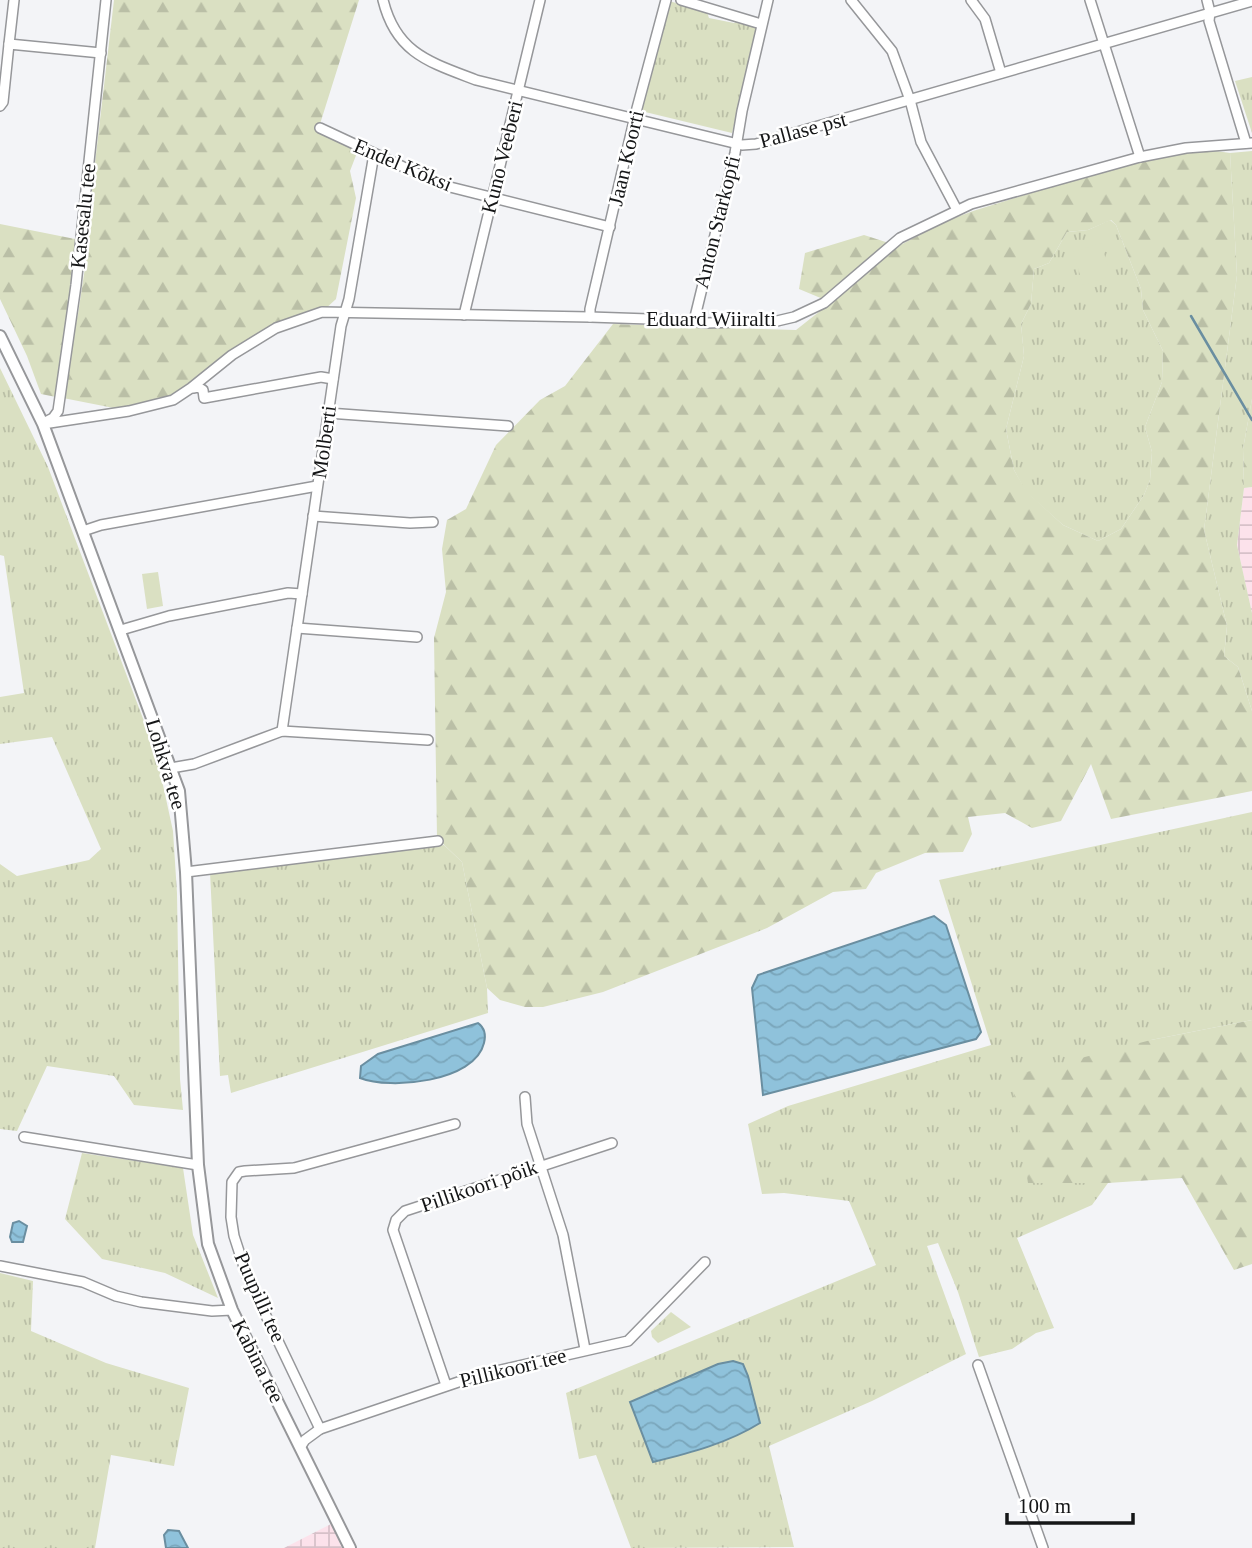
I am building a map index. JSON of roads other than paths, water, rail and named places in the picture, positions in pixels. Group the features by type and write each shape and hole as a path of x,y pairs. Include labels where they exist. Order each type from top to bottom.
{"street":[{"path":"0,106 3,102 13,0"},
{"name":"Kasesalu tee","path":"43,424 58,411 76,285 106,0"},
{"name":"Pallase pst","path":"383,0 388,20 408,48 464,76 736,145 756,144 1252,1"},
{"name":"Kuno Veeberi","path":"464,315 540,0"},
{"name":"Jaan Koorti","path":"590,317 634,120 666,0"},
{"path":"681,0 761,24"},
{"name":"Anton Starkopfi","path":"694,321 768,0"},
{"path":"851,0 892,51 910,100 921,142 957,210"},
{"path":"971,0 985,19 1001,73"},
{"path":"1090,0 1140,157"},
{"path":"1207,0 1209,20 1249,143"},
{"path":"9,44 101,53"},
{"name":"Endel Kõksi","path":"320,128 442,185 610,227"},
{"name":"Eduard Wiiralti","path":"43,424 173,400 232,355 276,328 322,312 766,322 794,317 839,292 900,238 980,201 1140,157 1186,148 1249,143"},
{"name":"Molberti","path":"282,731 341,326 374,154"},
{"name":"Lohkva tee","path":"0,336 43,424 171,768 182,810 198,1165"},
{"path":"191,388 198,387 202,390 204,398 321,377 333,379"},
{"path":"328,413 508,426"},
{"path":"83,531 101,525 317,486"},
{"path":"313,516 410,523 433,522"},
{"path":"121,630 169,616 288,593 302,594"},
{"path":"297,628 417,637"},
{"path":"171,768 194,764 282,731 428,740"},
{"path":"186,872 438,841"},
{"path":"525,1097 527,1124 563,1235 585,1349"},
{"name":"Puupilli tee","path":"320,1429 240,1258 231,1217 232,1182 239,1172 294,1168 455,1124"},
{"path":"24,1137 198,1165"},
{"name":"Pillikoori põik","path":"446,1385 393,1230 396,1220 405,1211 612,1143"},
{"name":"Kabina tee","path":"198,1165 208,1244 232,1310 350,1548"},
{"name":"Pillikoori tee","path":"301,1446 320,1429 446,1385 585,1349 628,1341 705,1262"},
{"path":"0,1266 74,1280 141,1302 212,1311 232,1310"},
{"path":"978,1365 1043,1548"}],"water":[{"path":"934,916 946,925 981,1032 976,1039 763,1095 752,988 758,975"},
{"path":"478,1023 484,1029 484,1043 477,1056 465,1067 430,1080 391,1083 360,1078 361,1066 378,1054"},
{"path":"19,1221 27,1226 23,1242 12,1242 10,1237 13,1223"},
{"path":"733,1361 743,1364 760,1423 722,1442 653,1462 630,1402 718,1364"},
{"path":"168,1530 179,1531 188,1548 166,1548 164,1535"}],"waterway":[{"path":"1191,316 1252,420"}]}
